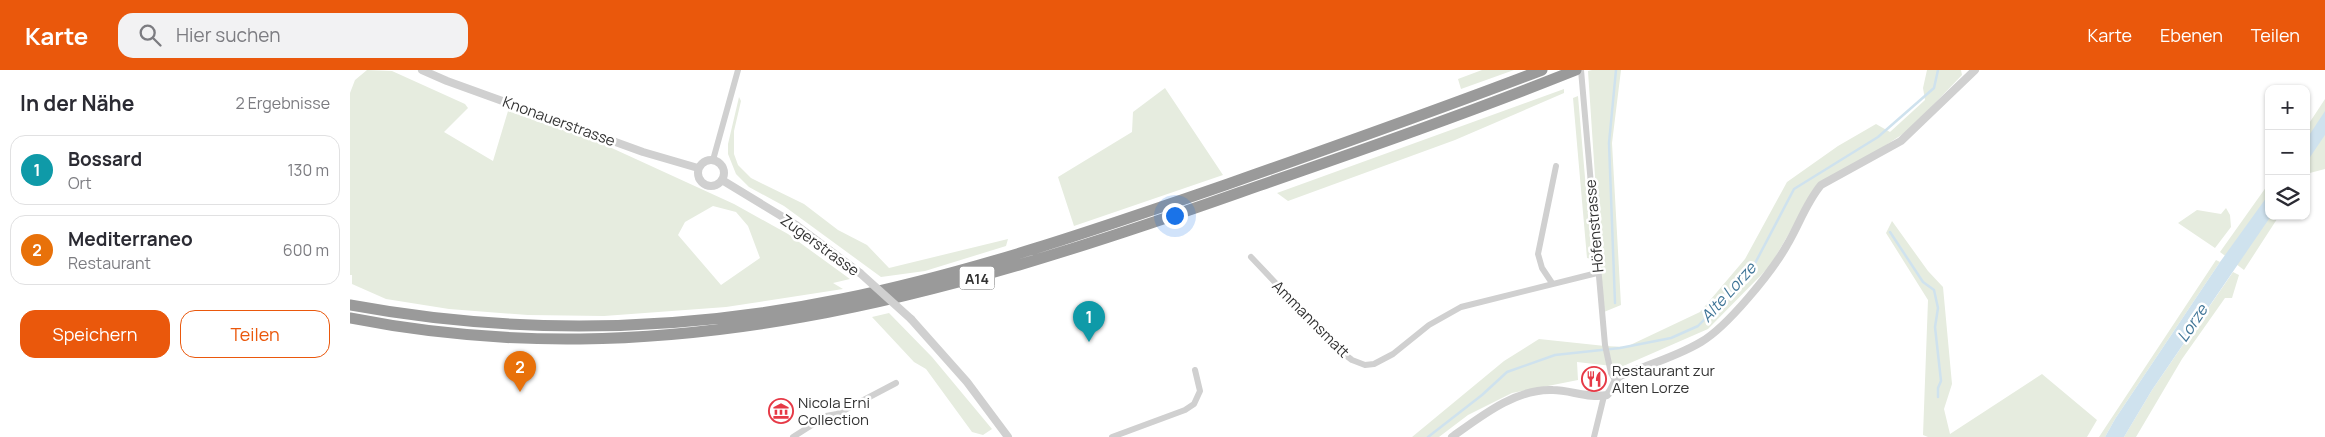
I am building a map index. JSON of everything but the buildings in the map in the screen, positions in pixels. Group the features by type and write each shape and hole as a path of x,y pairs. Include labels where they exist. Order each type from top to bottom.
{"highway":[{"name":"A14","path":"350,305 472,322 583,326 642,325 718,318 842,299 972,267 1074,236 1244,178 1542,70"},
{"name":"A14","path":"350,318 479,335 595,339 713,332 836,312 970,280 1092,244 1400,136 1576,70"}],"street":[{"name":"Knonauerstrasse","path":"422,70 447,82 643,152 698,168"},
{"path":"713,160 738,70"},
{"name":"Höfenstrasse","path":"1582,70 1605,345 1609,365 1616,380"},
{"path":"1452,437 1497,407 1530,393 1551,389 1604,396 1610,392 1616,380 1623,375 1684,352 1712,334 1778,260 1810,200 1821,185 1901,141 1975,70"},
{"path":"713,160 723,168 722,180 715,186 703,184 698,176 698,168 704,161 713,160"},
{"path":"1552,283 1542,268 1538,254 1556,166"},
{"name":"Zugerstrasse","path":"722,180 803,230 860,272 911,319 962,376 1008,437"},
{"name":"Ammannsmatt","path":"1251,257 1339,350 1352,360 1365,365 1374,364 1393,354 1429,325 1460,307 1598,273"},
{"path":"1112,437 1185,410 1194,404 1200,391 1195,370"},
{"path":"793,437 826,416 837,414 896,383"},
{"path":"1594,437 1604,396"}],"shaded area":[{"path":"367,70 392,71 465,104 468,108 444,132 493,161 508,111 603,144 734,204 788,234 850,279 833,283 843,289 726,307 604,316 528,315 449,309 386,299 352,284 352,275 350,275 350,93 355,80","holes":["713,206 736,212 748,226 760,258 721,285 678,235 685,222"]},
{"path":"1482,70 1514,70 1461,89 1458,79"},
{"path":"1621,70 1612,143 1621,305 1604,312 1588,71"},
{"path":"1927,70 1961,70 1962,75 1909,130 1851,168 1819,182 1770,266 1708,329 1621,367 1577,362 1578,380 1512,393 1468,415 1439,437 1412,437 1504,361 1539,339 1626,347 1700,312 1745,259 1787,182 1838,146 1876,124 1890,132 1925,100 1923,88"},
{"path":"1165,88 1223,175 1074,226 1058,177 1132,132 1133,112"},
{"path":"1564,89 1564,93 1455,140 1288,201 1277,193"},
{"path":"1578,96 1592,259 1587,258 1573,98"},
{"path":"739,97 741,101 734,131 734,154 738,165 751,178 804,204 838,230 867,245 889,268 1008,239 1006,246 925,271 881,277 784,206 749,187 736,174 728,154 728,144"},
{"path":"2325,99 2325,169 2310,173 2310,130 2310,122"},
{"path":"2265,189 2265,220 2276,220 2244,270 2220,252"},
{"path":"2226,208 2230,215 2231,227 2215,248 2178,223 2197,210 2221,214"},
{"path":"1892,221 1928,271 1943,287 1952,384 1944,409 1950,434 2042,374 2097,420 2087,437 1928,437 1923,435 1928,300 1886,233"},
{"path":"2216,260 2220,262 2115,419 2105,437 2099,437"},
{"path":"2233,272 2239,275 2232,298 2225,298 2182,359 2136,437 2124,437 2152,390"},
{"path":"889,313 932,357 992,429 983,435 972,432 926,369 914,362 872,317"}],"water":[{"path":"2325,111 2325,135 2310,157 2310,134"},
{"name":"Lorze","path":"2265,200 2265,220 2268,220 2152,390 2124,437 2105,437 2115,419 2220,262"}],"waterway":[{"path":"1615,303 1609,143 1616,70"},
{"name":"Alte Lorze","path":"1428,437 1482,395 1507,372 1555,355 1620,348 1671,338 1698,326 1751,271 1794,189 1878,137 1934,88 1938,70"},
{"path":"1890,232 1923,282 1934,290 1938,308 1935,327 1941,381 1938,388 1938,397"}],"place":[{"name":"Bossard","path":"1089,342"},
{"name":"Restaurant zur Alten Lorze","path":"1594,379"},
{"name":"Mediterraneo","path":"520,392"},
{"name":"Nicola Erni Collection","path":"781,411"}]}
